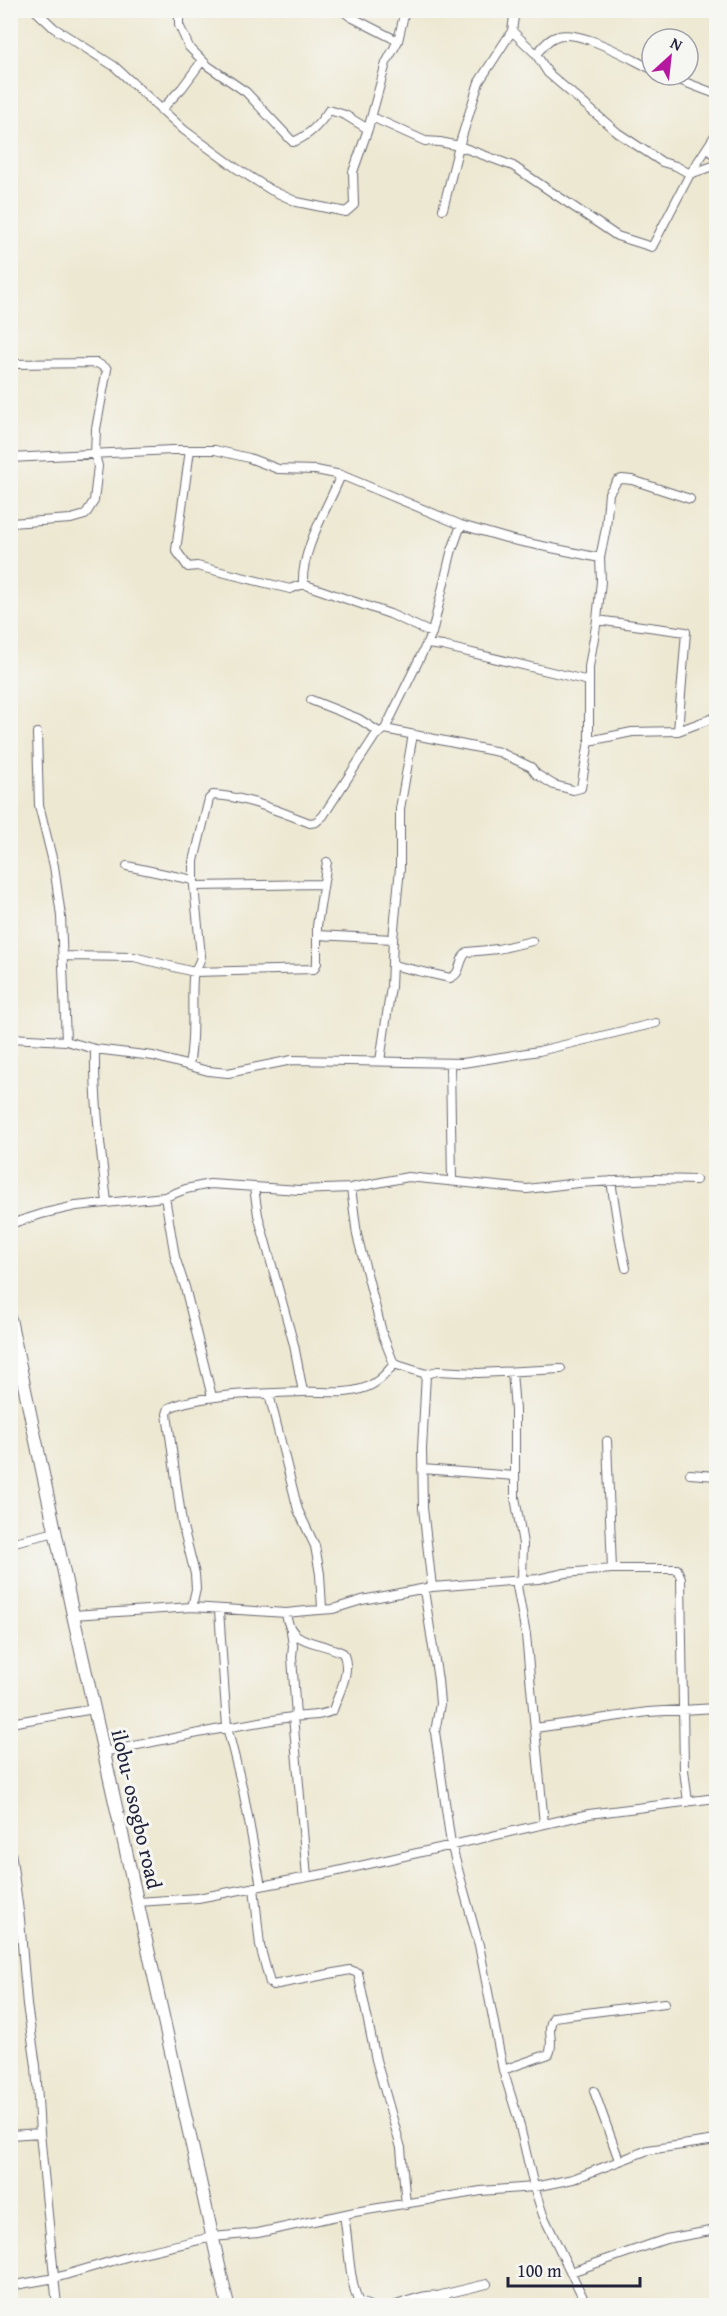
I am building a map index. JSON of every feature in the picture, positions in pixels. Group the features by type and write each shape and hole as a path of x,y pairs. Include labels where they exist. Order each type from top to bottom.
{"main road":[{"name":"ilobu- osogbo road","path":"10,1319 73,1615 228,2306"}],"street":[{"path":"35,10 54,28 114,66 161,110 210,150 271,190 297,202 346,212 354,205 352,172 372,117 386,63 398,41 405,10"},
{"path":"191,10 177,13 179,25 189,47 202,61 246,92 293,142 304,138 329,110 345,115 368,129"},
{"path":"342,10 365,25 398,41"},
{"path":"443,209 479,82 512,32 515,10"},
{"path":"512,32 536,54 548,73 618,133 662,162 676,166 690,174 717,165"},
{"path":"536,54 553,38 567,34 580,36 640,64"},
{"path":"161,110 202,61"},
{"path":"698,87 717,94"},
{"path":"372,117 425,141 459,146 513,166 617,236 652,247 690,174 717,134"},
{"path":"707,149 717,155"},
{"path":"10,364 97,363 107,369 98,415 95,455 98,466 94,501 85,515 71,519 10,523"},
{"path":"190,450 176,550 188,567 197,566 290,589 303,584 390,614 432,633"},
{"path":"10,458 215,450 249,458 278,469 316,470 341,476 460,525 513,540 600,558"},
{"path":"98,466 107,454"},
{"path":"303,584 302,576 309,549 341,476"},
{"path":"312,700 382,730 499,752 531,767 536,774 554,785 573,790 581,788 589,741 591,688 589,681 601,581 600,558 606,528 609,493 617,481 632,480 690,498"},
{"path":"189,1065 193,1046 194,972 200,963 201,946 194,883 196,851 210,797 217,795 241,801 310,823 316,822 323,816 382,730 432,633 460,525"},
{"path":"597,620 686,632 678,731"},
{"path":"426,644 443,646 589,681"},
{"path":"589,741 632,732 678,731 717,717"},
{"path":"37,733 39,805 58,892 66,1041"},
{"path":"380,1060 391,987 400,868 400,809 413,734"},
{"path":"63,956 134,957 194,972 314,969 317,963 322,884 327,862"},
{"path":"127,866 194,883 322,884"},
{"path":"317,935 393,939"},
{"path":"392,965 450,978 456,976 460,960 466,952 498,949 532,941"},
{"path":"10,1038 66,1041 95,1049 153,1056 208,1071 228,1073 292,1060 380,1060 450,1064 539,1051 656,1023"},
{"path":"95,1049 94,1084 107,1202"},
{"path":"450,1064 452,1180"},
{"path":"10,1224 55,1210 107,1202 165,1197 186,1188 210,1184 299,1191 351,1188 408,1177 527,1189 611,1181 696,1180"},
{"path":"611,1181 626,1268"},
{"path":"254,1188 258,1215 294,1345 303,1392"},
{"path":"351,1188 354,1218 362,1255 383,1336 394,1364"},
{"path":"165,1197 175,1257 185,1287 212,1398"},
{"path":"192,1607 196,1581 182,1523 167,1414 171,1407 212,1398 303,1392 324,1393 360,1389 378,1381 394,1364"},
{"path":"394,1364 426,1374 438,1371 512,1372 561,1369"},
{"path":"512,1372 515,1410 515,1497 523,1544 522,1579 517,1586 526,1635 544,1824"},
{"path":"426,1374 423,1508 428,1588 440,1704 435,1732 451,1844 479,1945 503,2070 518,2118 534,2187 543,2215 587,2306"},
{"path":"269,1394 298,1510 315,1546 320,1574 322,1608"},
{"path":"607,1441 612,1569"},
{"path":"423,1469 515,1476"},
{"path":"690,1474 717,1476"},
{"path":"10,1543 56,1532"},
{"path":"73,1615 192,1607 286,1612 333,1609 362,1600 428,1588 612,1569 672,1569 680,1572 684,1770 688,1802"},
{"path":"219,1610 227,1727 243,1790 257,1887 260,1946 270,1983 273,1985 350,1970 358,1973 376,2060 401,2148 406,2205"},
{"path":"104,1752 227,1727 328,1713 333,1710 346,1672 347,1662 343,1653 304,1639 291,1631 287,1625 286,1612"},
{"path":"291,1631 307,1877"},
{"path":"535,1728 648,1712 717,1708"},
{"path":"10,1723 94,1709"},
{"path":"138,1902 198,1898 257,1887 627,1807 717,1798"},
{"path":"10,1844 13,1893 36,2066 40,2133 57,2306"},
{"path":"503,2070 549,2054 552,2043 549,2025 554,2017 666,2003"},
{"path":"594,2091 619,2160"},
{"path":"10,2135 40,2133"},
{"path":"10,2286 55,2278 133,2255 212,2237 258,2233 383,2206 406,2205 481,2191 534,2187 573,2179 648,2150 717,2140"},
{"path":"344,2215 349,2241 352,2286 358,2303 370,2306"},
{"path":"571,2272 666,2239 717,2230"},
{"path":"394,2306 423,2297 487,2284"},
{"path":"439,2295 446,2298 450,2306"}]}
